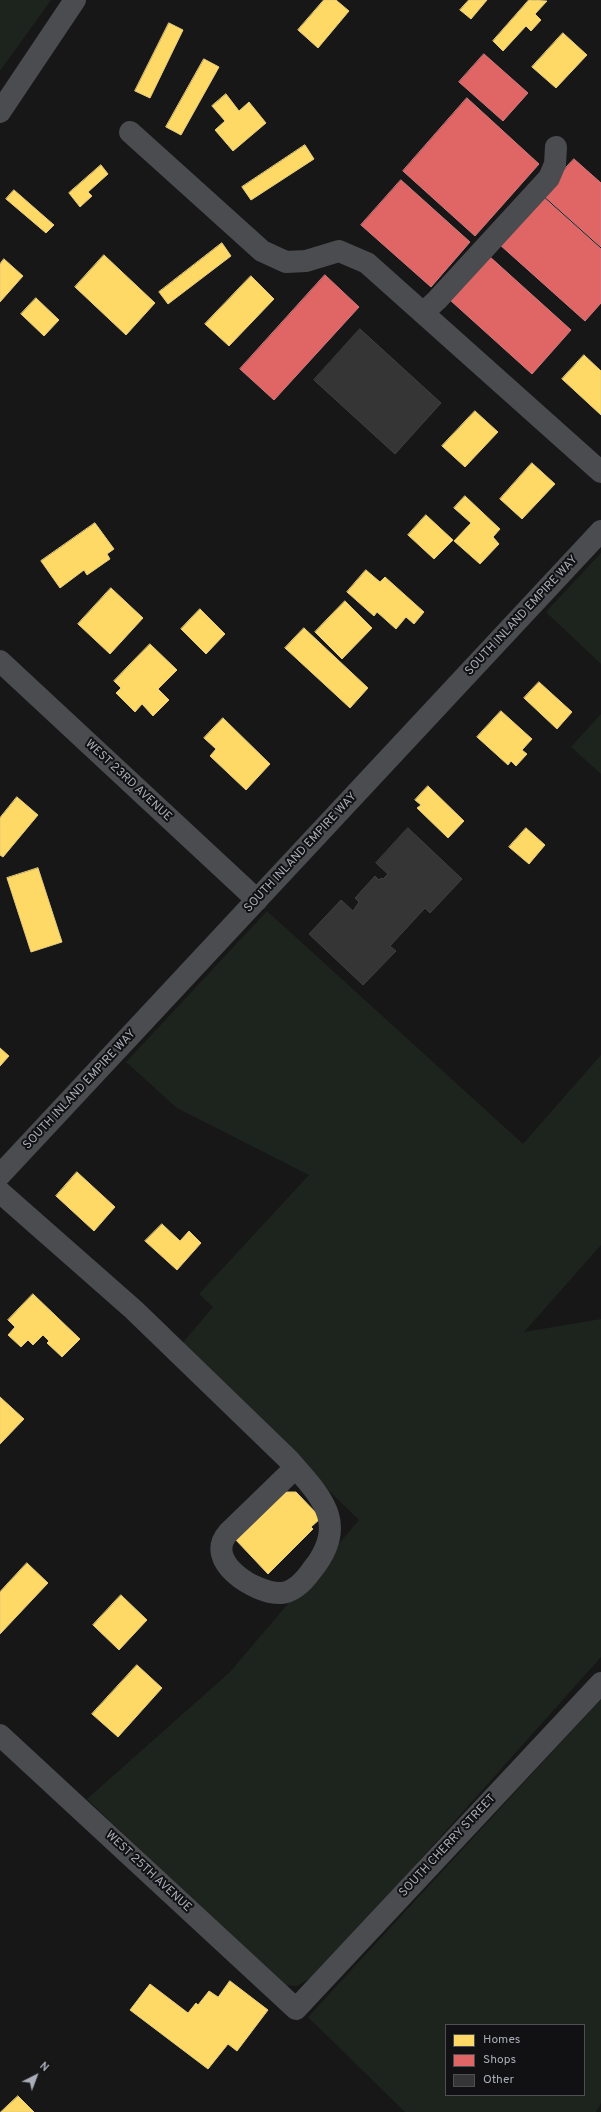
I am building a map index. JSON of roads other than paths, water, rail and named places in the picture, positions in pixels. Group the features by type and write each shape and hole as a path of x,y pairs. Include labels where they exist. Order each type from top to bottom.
{"street":[{"path":"0,112 75,0"},
{"path":"130,132 262,252 286,262 306,261 339,251 367,263 601,472"},
{"path":"423,313 437,300 549,178 555,164 556,148"},
{"name":"SOUTH INLAND EMPIRE WAY","path":"0,1175 601,531"},
{"name":"WEST 23RD AVENUE","path":"0,661 257,900"},
{"path":"0,1192 134,1310 296,1468 322,1502 331,1524 331,1535 321,1560 303,1581 290,1591 281,1593 267,1591 247,1584 232,1570 222,1554 221,1545 223,1539 228,1533 296,1468"},
{"name":"SOUTH CHERRY STREET","path":"296,2009 601,1684"},
{"name":"WEST 25TH AVENUE","path":"0,1735 296,2009"}]}
